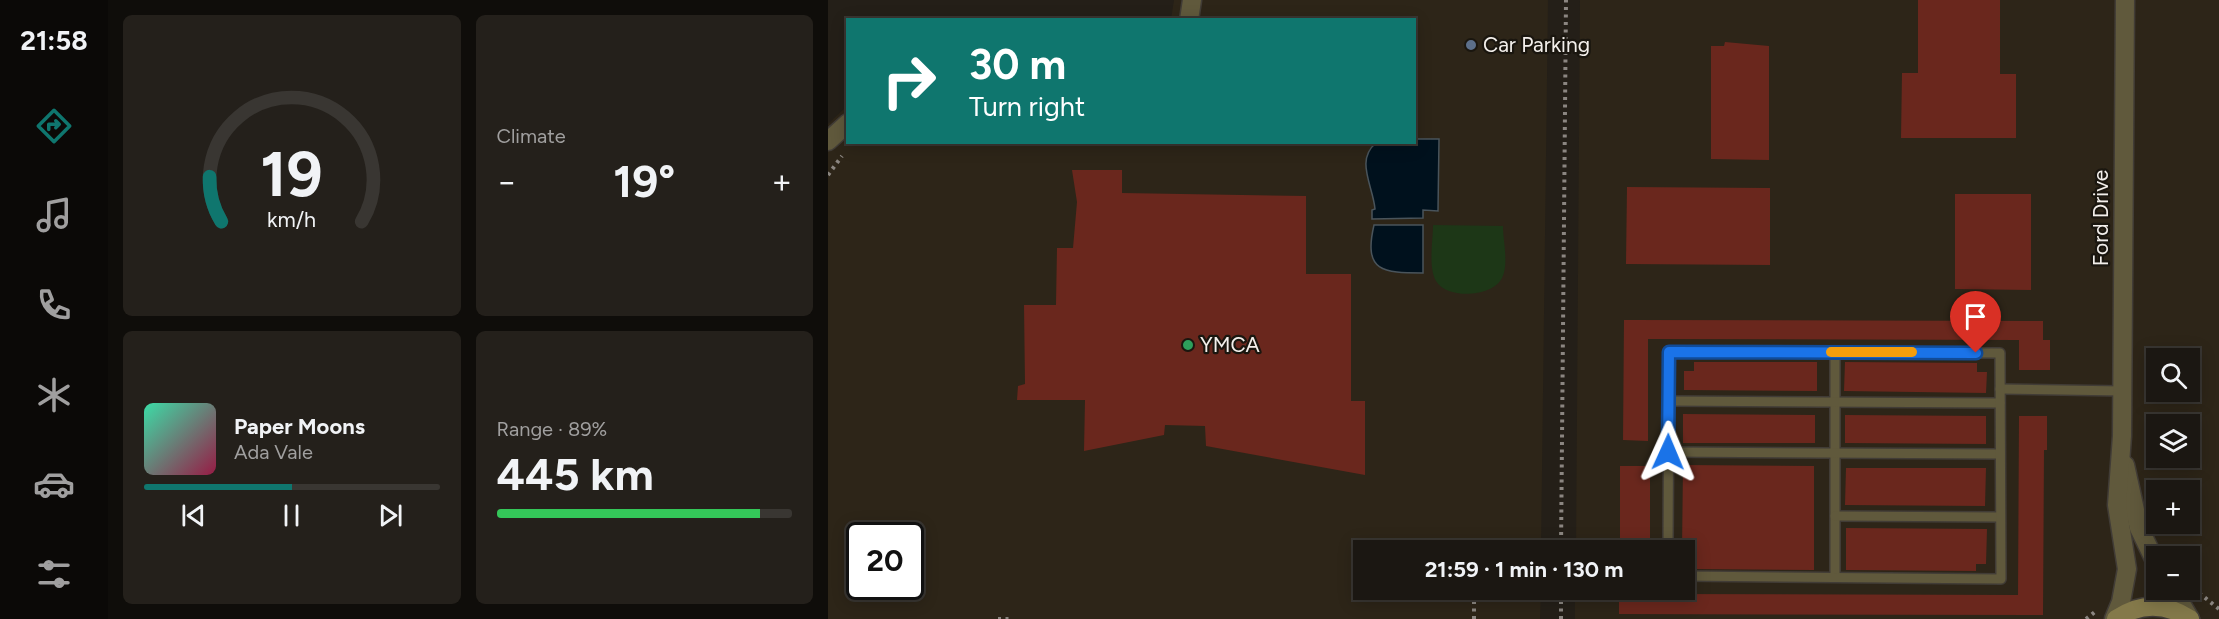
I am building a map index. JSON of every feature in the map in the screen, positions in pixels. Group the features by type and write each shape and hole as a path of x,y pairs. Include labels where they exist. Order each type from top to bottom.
{"main road":[{"path":"2115,619 2134,609 2153,606 2173,609 2190,619"}],"street":[{"path":"1189,18 1192,0"},
{"name":"Ford Drive","path":"2115,619 2121,602 2127,569 2117,505 2122,436 2125,0"},
{"path":"828,141 846,125"},
{"name":"Ford Drive","path":"2122,436 2136,516 2149,546"},
{"path":"2179,600 2190,619"}],"lane":[{"path":"1668,540 1669,352 2000,353 2001,579 1695,576"},
{"path":"1835,352 1835,577"},
{"path":"2000,389 2122,391"},
{"path":"1668,400 2000,403"},
{"path":"1668,452 2000,454"},
{"path":"1836,516 2000,517"}],"path":[{"path":"1561,540 1566,0"},
{"path":"2200,594 2219,609"},
{"path":"1474,600 1474,619"},
{"path":"1561,600 1561,619"},
{"path":"998,619 1010,619"}],"shaded area":[{"path":"1174,0 1548,0 1541,540 1353,540 1353,600 1541,600 1540,619 828,619 828,124 846,108 846,144 1416,144 1416,18 1171,18"},
{"path":"1580,0 2219,0 2219,619 1575,619 1575,600 1695,600 1695,540 1576,540"}],"green space":[{"path":"1433,225 1503,226 1505,266 1502,278 1497,284 1489,289 1470,294 1450,291 1442,287 1436,281 1432,269"}],"water":[{"path":"1416,139 1439,139 1438,211 1423,210 1423,218 1372,219 1372,210 1375,209 1374,200 1366,165 1370,150 1375,144 1416,144"},
{"path":"1374,225 1423,225 1423,273 1397,272 1379,267 1371,252"}],"building":[{"path":"1918,0 2000,0 2000,74 2016,74 2016,138 1901,138 1902,73 1918,73"},
{"path":"1725,42 1769,46 1769,160 1711,159 1711,46 1724,46"},
{"name":"YMCA","path":"1072,170 1122,170 1122,193 1306,196 1306,274 1351,274 1351,401 1365,401 1365,475 1206,446 1205,426 1165,425 1164,435 1084,451 1085,400 1017,400 1018,386 1025,384 1024,305 1056,305 1057,248 1073,248 1077,202"},
{"path":"1627,187 1770,188 1770,265 1626,264"},
{"path":"1955,194 2031,194 2031,290 1955,289"},
{"path":"1624,320 2043,321 2043,340 2050,340 2050,370 2019,370 2019,340 1648,339 1648,441 1623,440"},
{"path":"1694,362 1817,362 1817,391 1684,390 1684,371 1694,371"},
{"path":"1845,362 1977,363 1977,372 1987,372 1986,393 1844,391"},
{"path":"1683,414 1815,415 1815,443 1683,443"},
{"path":"1845,415 1986,416 1986,444 1845,443"},
{"path":"2019,416 2047,416 2047,450 2044,450 2043,615 1619,614 1619,600 1695,600 1695,594 2018,595"},
{"path":"1683,465 1814,466 1814,570 1695,569 1695,540 1682,540"},
{"path":"1620,466 1650,466 1650,540 1620,540"},
{"path":"1846,468 1986,468 1985,506 1845,505"},
{"path":"1846,528 1987,529 1986,564 1976,564 1976,571 1846,570"}],"slow traffic":[{"path":"1831,352 1912,352"}],"place":[{"name":"Car Parking","path":"1471,45"},
{"name":"YMCA","path":"1188,345"}],"route":[{"path":"1668,452 1669,352 1976,353"}]}
